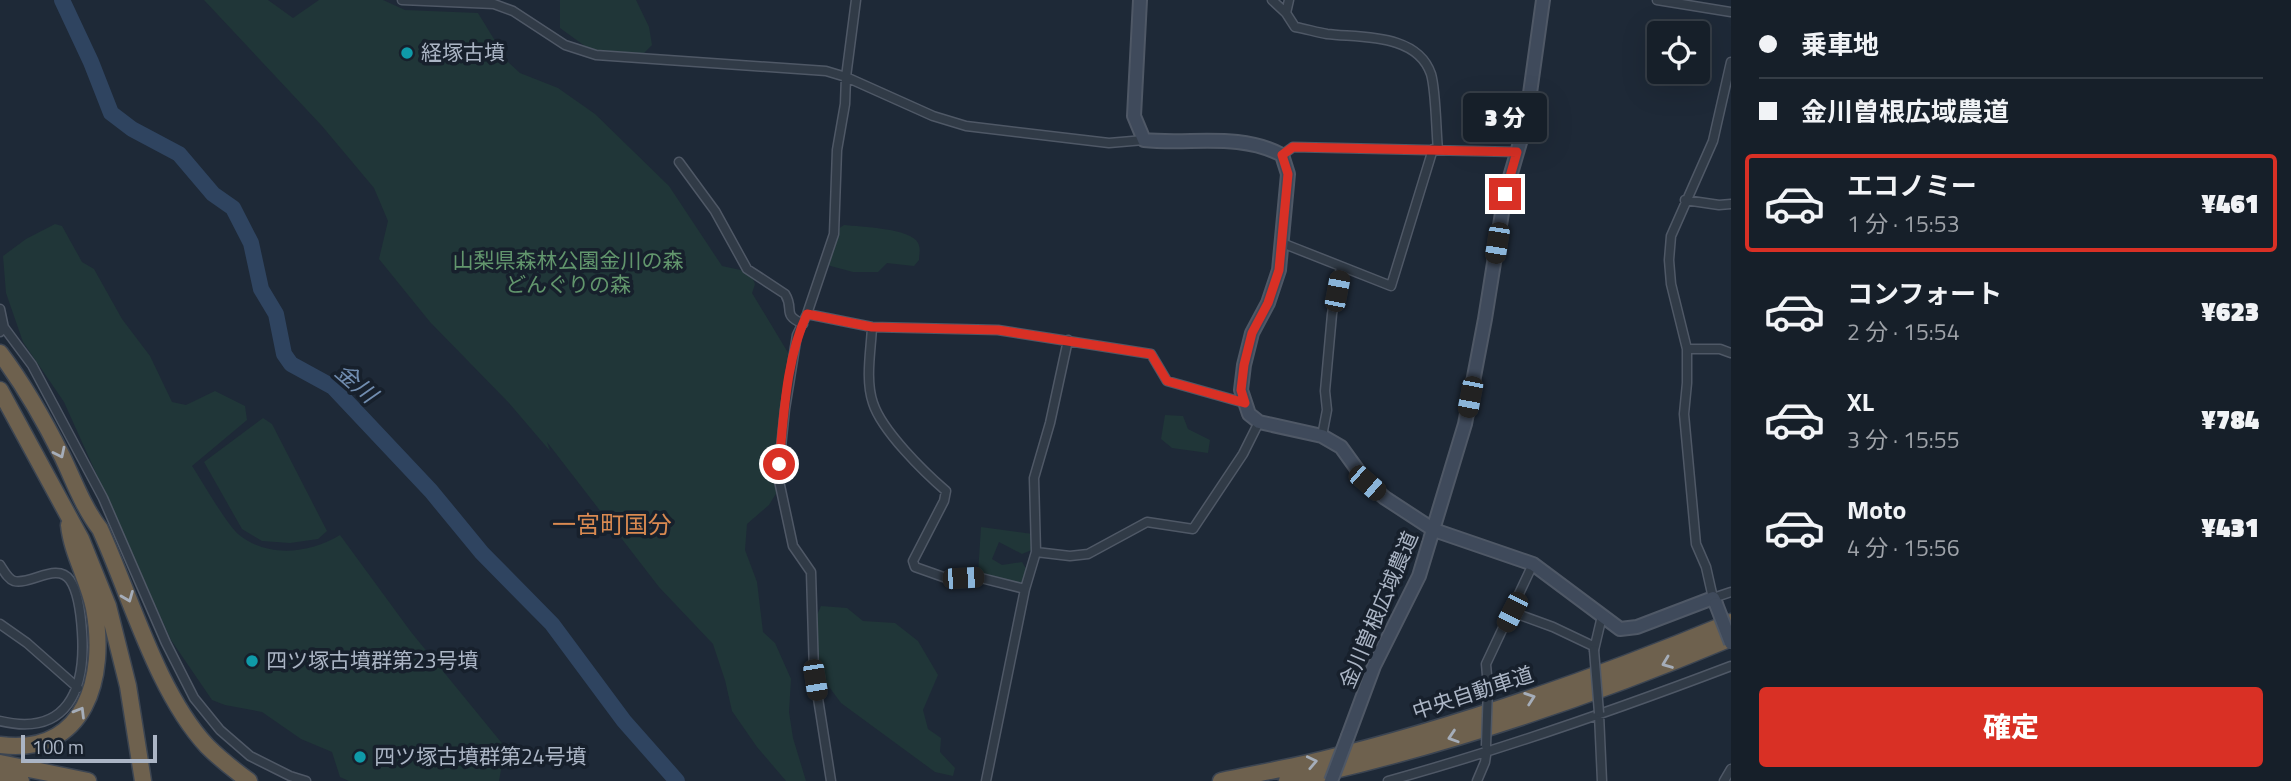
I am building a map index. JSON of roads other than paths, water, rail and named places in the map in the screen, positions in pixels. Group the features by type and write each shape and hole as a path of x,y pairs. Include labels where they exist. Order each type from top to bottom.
{"highway":[{"path":"0,353 43,419 88,514 100,529 158,667 175,699 207,746 249,781"},
{"path":"0,371 43,419"},
{"path":"3,396 81,539 90,561 116,635 132,708 143,781"},
{"path":"88,514 91,532 128,645 154,781"},
{"path":"0,745 22,747 51,740 75,722 89,695 96,663 97,627 88,586 71,542 68,518"},
{"name":"中央自動車道","path":"1221,781 1321,760 1435,729 1532,697 1731,622"},
{"name":"中央自動車道","path":"1287,781 1438,742 1535,711 1731,638"},
{"path":"0,763 88,781"},
{"path":"0,776 21,781"}],"street":[{"path":"402,0 494,4 513,10 565,45 596,55 826,71 846,76 933,116 966,126 1108,143 1245,141 1268,148 1282,155 1288,174 1279,270 1268,303 1252,333 1244,365 1241,390 1249,414 1259,422 1322,436 1341,447 1367,483 1434,530 1533,564 1620,629 1637,627 1715,601 1731,592"},
{"path":"831,781 814,673 811,572 793,546 778,476 797,335 807,314 834,234 837,150 845,104 856,0"},
{"path":"1140,0 1134,116 1144,141"},
{"path":"1272,0 1286,13 1295,27 1385,40 1411,48 1424,62 1431,75 1435,150 1391,286 1282,243"},
{"path":"1286,13 1289,0"},
{"name":"金川曽根広域農道","path":"1331,781 1374,666 1419,576 1465,424 1505,194 1526,122 1543,0"},
{"path":"1657,0 1731,12"},
{"path":"1731,62 1713,141 1671,236 1669,260 1671,284 1687,349 1684,414 1696,544 1731,643"},
{"path":"1282,155 1293,147 1517,152"},
{"path":"679,162 715,211 747,270 785,294 788,299 788,314 803,324"},
{"path":"1685,200 1731,204"},
{"path":"1322,436 1327,410 1325,391 1332,314 1341,267"},
{"path":"0,309 1,327 32,365 103,498 166,643 194,698 220,730 250,756 306,781"},
{"path":"807,314 872,327 998,330 1151,354 1167,381 1245,403"},
{"path":"872,327 869,377 872,403 897,440 925,473 946,491 913,561 915,567 949,579 977,577 1025,589"},
{"path":"986,781 1025,589 1036,552 1034,478 1050,423 1068,340"},
{"path":"1687,349 1720,349 1731,354"},
{"path":"1036,552 1070,556 1088,554 1147,522 1193,529 1243,454 1259,422"},
{"path":"1477,781 1487,750 1486,664 1533,564"},
{"path":"0,565 9,578 16,582 59,573 68,576 81,615 83,654 78,688 65,709 46,721 20,726 0,721"},
{"path":"1512,612 1553,627 1594,648"},
{"path":"1602,616 1594,648 1602,781"},
{"path":"0,624 27,643 78,688"},
{"path":"1388,781 1599,714 1731,666"},
{"path":"1724,781 1731,769"}],"waterway":[{"name":"金川","path":"62,0 111,113 132,129 179,154 213,194 233,208 251,243 261,289 276,314 284,354 291,364 333,387 431,491 482,553 552,624 624,721 677,781"}],"place":[{"name":"経塚古墳","path":"407,53"},
{"name":"四ツ塚古墳群第23号墳","path":"252,661"},
{"name":"四ツ塚古墳群第24号墳","path":"360,757"}],"district":[{"name":"一宮町国分","path":"612,525"}],"park label":[{"name":"山梨県森林公園金川の森 どんぐりの森","path":"568,273"}]}
